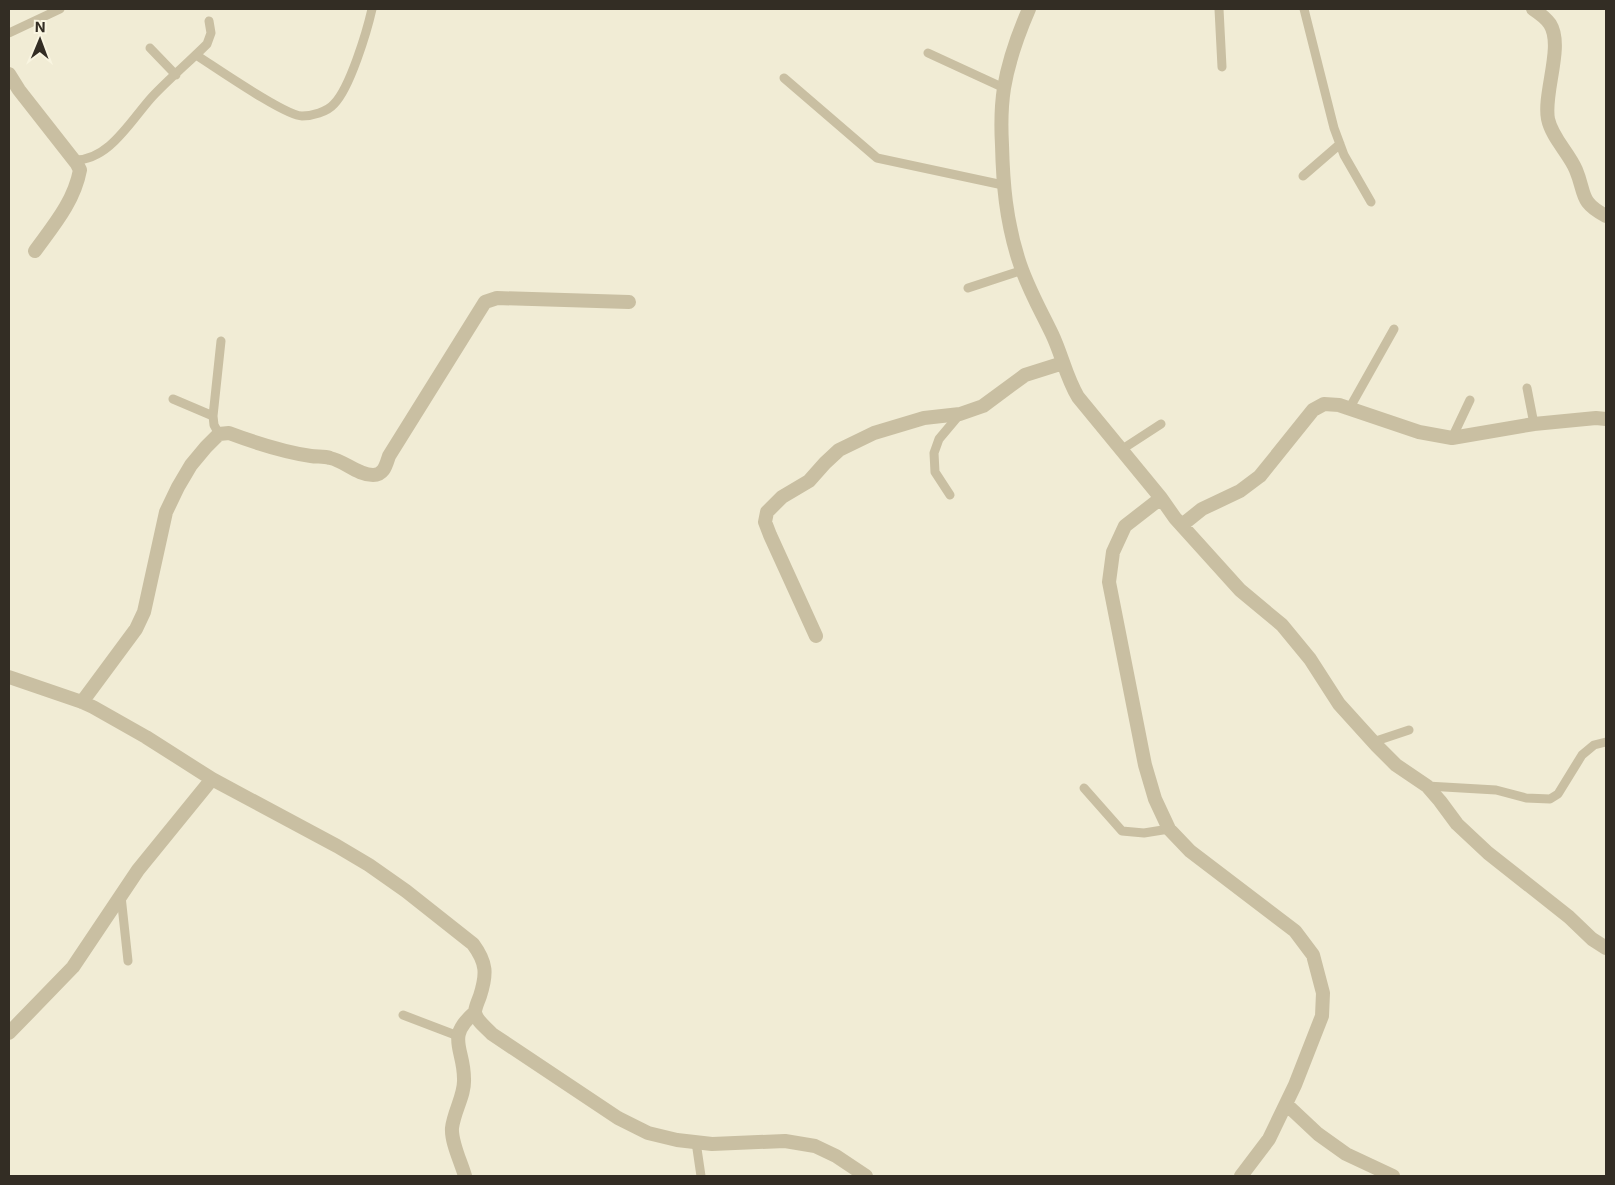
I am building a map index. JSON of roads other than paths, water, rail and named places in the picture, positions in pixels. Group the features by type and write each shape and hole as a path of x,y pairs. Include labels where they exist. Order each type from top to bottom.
{"street":[{"path":"1029,9 1004,88 1002,127 1003,185 1008,218 1023,270 1033,298 1053,335 1069,383 1078,397 1182,525 1240,590 1282,625 1310,659 1339,704 1373,742 1396,765 1427,786 1457,824 1488,853 1569,917 1592,939 1606,948"},
{"path":"1533,9 1549,22 1555,39 1547,112 1550,129 1576,170 1587,201 1593,209 1606,216"},
{"path":"9,74 80,170 70,200 62,215 34,251"},
{"path":"82,702 136,629 144,612 166,512 191,465 218,434 229,433 310,456 330,458 356,470 372,475 378,474 384,470 389,456 485,302 497,298 629,302"},
{"path":"816,636 770,535 765,522 767,512 782,498 809,481 839,450 874,432 924,418 960,414 983,406 1025,375 1063,363"},
{"path":"1182,525 1202,509 1240,491 1260,476 1313,410 1324,404 1339,405 1419,432 1452,438 1534,424 1596,418 1606,419"},
{"path":"1161,498 1125,526 1113,552 1109,582 1145,765 1155,799 1169,829 1190,851 1295,931 1313,955 1323,993 1322,1016 1286,1104 1269,1139 1241,1176"},
{"path":"9,677 82,702 146,737 212,780 369,865 406,891 473,944 480,953 485,968 485,982 475,1012 465,1021 458,1036 465,1080 452,1127 453,1139 465,1176"},
{"path":"9,1033 73,967 138,870 212,780"},
{"path":"475,1012 479,1021 492,1034 618,1118 648,1133 677,1140 712,1144 785,1141 815,1146 836,1156 866,1176"},
{"path":"1286,1104 1318,1134 1346,1154 1393,1176"}],"lane":[{"path":"9,33 60,9"},
{"path":"196,55 282,109 301,116 321,112 334,105 345,87 368,28 372,9"},
{"path":"1219,9 1222,67"},
{"path":"1304,9 1334,128 1344,155 1371,202"},
{"path":"74,160 87,159 103,150 127,129 152,98 207,44 211,28 209,21"},
{"path":"150,48 176,75"},
{"path":"928,52 1004,88"},
{"path":"784,78 877,158 1003,185"},
{"path":"1304,176 1340,144"},
{"path":"968,288 1023,270"},
{"path":"1349,409 1394,329"},
{"path":"218,434 213,416 221,341"},
{"path":"1527,388 1534,424"},
{"path":"173,399 213,416"},
{"path":"1452,438 1470,400"},
{"path":"950,495 936,472 934,453 939,439 960,414"},
{"path":"1121,450 1161,424"},
{"path":"1373,742 1409,730"},
{"path":"1427,786 1496,790 1526,798 1550,799 1558,794 1582,755 1594,745 1606,742"},
{"path":"1084,788 1122,831 1144,833 1169,829"},
{"path":"121,893 128,961"},
{"path":"403,1015 458,1036"},
{"path":"696,1142 701,1176"}]}
